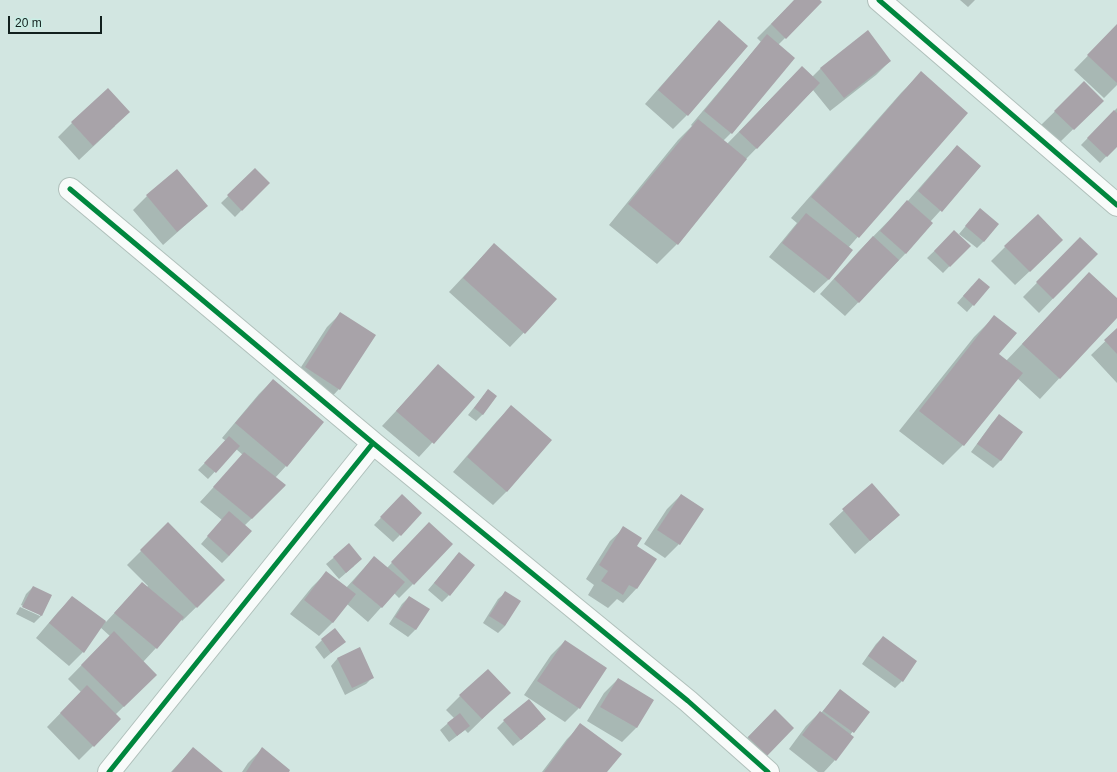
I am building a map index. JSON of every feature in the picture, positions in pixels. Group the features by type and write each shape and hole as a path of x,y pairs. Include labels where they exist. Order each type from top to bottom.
{"street":[{"path":"879,0 1117,205"},
{"path":"70,189 373,443 688,701 768,772"},
{"path":"109,772 373,443"}],"building":[{"path":"794,0 820,0 822,2 786,39 771,24"},
{"path":"719,20 748,46 688,116 658,90"},
{"path":"1117,24 1117,83 1087,55"},
{"path":"868,30 891,61 844,98 820,68"},
{"path":"767,34 795,58 732,134 704,111"},
{"path":"802,66 820,83 757,149 739,132"},
{"path":"921,71 968,113 859,238 811,197"},
{"path":"1084,81 1104,101 1074,130 1054,111"},
{"path":"108,88 130,112 93,146 71,122"},
{"path":"1114,110 1117,113 1117,147 1107,157 1087,138"},
{"path":"698,119 747,159 678,245 628,204"},
{"path":"957,145 981,166 942,212 918,191"},
{"path":"255,168 270,183 242,211 227,195"},
{"path":"177,169 208,206 177,232 146,195"},
{"path":"907,200 933,223 906,254 880,231"},
{"path":"980,208 999,224 984,242 965,226"},
{"path":"806,213 853,250 829,280 782,243"},
{"path":"1038,214 1063,240 1030,272 1004,246"},
{"path":"954,230 971,246 950,267 934,251"},
{"path":"873,236 899,260 859,303 834,279"},
{"path":"1080,237 1098,254 1053,299 1036,282"},
{"path":"494,243 557,299 525,334 463,278"},
{"path":"1089,272 1117,298 1117,318 1060,379 1022,344"},
{"path":"979,278 990,287 974,306 963,296"},
{"path":"340,312 376,335 340,390 305,367"},
{"path":"994,315 1017,333 999,354 1023,373 964,446 919,411"},
{"path":"1117,328 1117,354 1104,340"},
{"path":"438,364 475,397 434,444 396,411"},
{"path":"273,379 324,422 287,467 235,423"},
{"path":"488,389 497,396 483,415 474,408"},
{"path":"511,405 552,440 507,492 467,457"},
{"path":"999,414 1023,432 1001,461 977,444"},
{"path":"229,436 240,446 216,473 204,463"},
{"path":"244,452 286,485 252,519 213,487"},
{"path":"872,483 900,515 870,541 842,509"},
{"path":"402,494 422,513 401,536 380,517"},
{"path":"681,494 704,509 680,545 657,530"},
{"path":"229,511 252,531 229,556 207,536"},
{"path":"168,522 225,580 197,608 140,550"},
{"path":"429,522 453,544 414,585 391,562"},
{"path":"623,526 642,538 637,546 657,559 637,589 629,585 623,595 601,581 608,571 599,565"},
{"path":"349,543 362,559 346,573 333,557"},
{"path":"459,552 475,565 450,596 434,583"},
{"path":"374,556 405,582 382,608 352,583"},
{"path":"326,571 356,594 333,623 304,600"},
{"path":"142,582 184,617 157,649 114,613"},
{"path":"33,586 52,595 42,616 22,607"},
{"path":"505,591 521,601 505,626 489,616"},
{"path":"72,596 106,621 84,653 49,623"},
{"path":"409,596 430,609 416,630 395,617"},
{"path":"335,628 346,642 331,653 321,639"},
{"path":"114,631 157,675 124,707 81,665"},
{"path":"883,636 917,661 903,682 868,656"},
{"path":"565,640 607,668 580,709 537,681"},
{"path":"360,647 374,678 352,688 337,658"},
{"path":"488,669 511,693 482,719 459,695"},
{"path":"618,678 654,700 637,728 600,707"},
{"path":"87,685 121,719 94,747 60,713"},
{"path":"840,689 870,712 854,733 823,711"},
{"path":"529,699 546,719 521,740 503,720"},
{"path":"775,709 794,728 767,756 748,737"},
{"path":"820,711 854,737 836,761 802,735"},
{"path":"460,713 470,726 457,736 447,723"},
{"path":"580,723 622,754 607,772 544,772"},
{"path":"193,747 223,772 172,772"},
{"path":"262,747 290,770 289,772 246,772"}],"cycle path":[{"path":"879,0 1117,205"},
{"path":"70,189 373,443"},
{"path":"109,772 373,443 688,701 768,772"}]}
